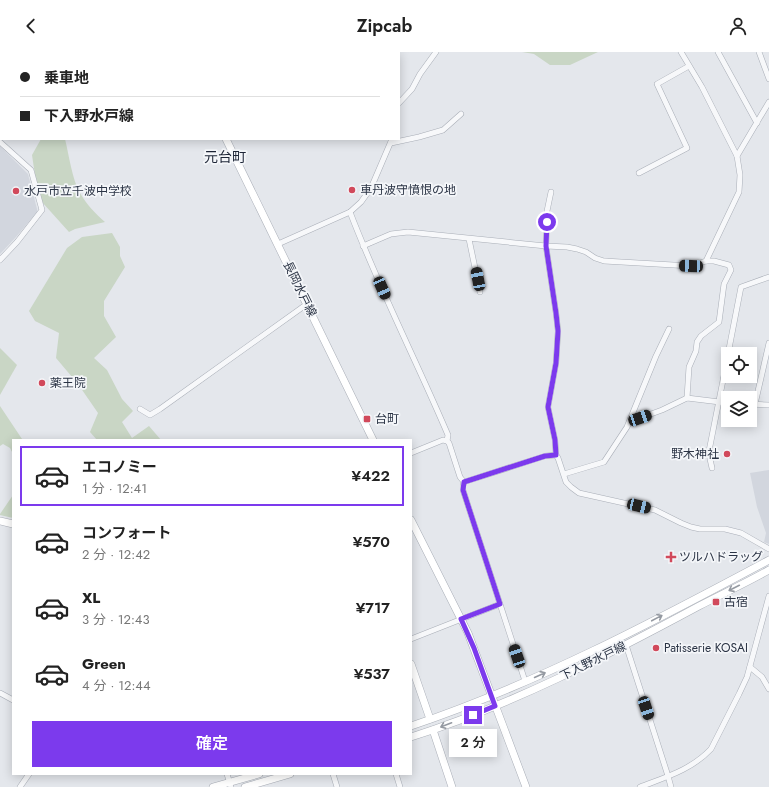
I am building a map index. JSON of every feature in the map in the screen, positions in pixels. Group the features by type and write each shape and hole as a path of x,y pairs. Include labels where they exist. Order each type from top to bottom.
{"main road":[{"name":"長岡水戸線","path":"226,140 372,439"},
{"path":"0,521 12,524"},
{"path":"412,522 474,648 526,787"},
{"name":"下入野水戸線","path":"412,726 491,696 624,636 769,560"},
{"name":"下入野水戸線","path":"412,737 495,706 551,682 626,645 769,570"},
{"path":"412,667 430,719"},
{"path":"433,730 452,787"},
{"path":"213,787 230,785 256,775"},
{"path":"245,787 287,775"}],"street":[{"path":"400,102 412,89 420,74 436,52"},
{"path":"681,52 702,88 737,156 740,175 739,192 706,261"},
{"path":"718,52 757,123"},
{"path":"759,52 769,79"},
{"path":"639,172 687,148 656,84 689,66"},
{"path":"737,156 769,102"},
{"path":"400,140 420,137 443,130 461,114"},
{"path":"278,244 350,212 361,202 370,188 392,141"},
{"path":"0,142 31,170 42,210 17,242 0,260"},
{"path":"551,192 547,211 546,246 558,331 556,363 548,407 555,440 556,455 566,482 579,493 654,510 681,524 691,527 700,529 725,528 741,533 769,549"},
{"path":"350,212 363,246 448,435 448,441 460,477 464,482 463,490 525,681"},
{"path":"363,246 392,234 408,232 568,247 586,252 595,258 604,261 691,266 706,261 714,261 728,265 731,270 724,284 719,322 701,336 697,342 696,351 689,367 687,398"},
{"path":"470,239 480,292"},
{"path":"730,347 741,287 769,278"},
{"path":"140,409 150,415 160,409 307,304"},
{"path":"564,474 604,462 631,419 656,356 669,329"},
{"path":"756,391 769,343"},
{"path":"712,468 709,451 723,383"},
{"path":"631,419 640,418 662,410 687,398 719,402"},
{"path":"757,404 769,405"},
{"path":"412,453 443,440 448,441"},
{"path":"464,482 545,456 556,455"},
{"path":"640,787 686,769 695,764 711,749 747,677 769,596"},
{"path":"412,638 500,604"},
{"path":"626,645 671,787"},
{"path":"750,667 762,677 769,689"},
{"path":"0,693 12,699"},
{"path":"20,787 28,775"},
{"path":"227,775 230,785"},
{"path":"333,775 337,787"},
{"path":"396,775 400,787"}],"shaded area":[{"name":"水戸市立千波中学校","path":"0,146 28,174 37,212 0,254"},
{"path":"769,470 769,544 764,542 766,533 757,507 750,473"}],"green space":[{"path":"522,52 598,52 570,65 550,65 534,54"},
{"path":"40,140 65,140 77,187 88,205 105,222 75,229 69,232 42,202 36,182 32,155"},
{"path":"112,233 120,247 120,256 125,267 104,301 104,316 116,337 94,358 107,370 122,399 133,411 122,422 132,438 149,426 160,439 96,439 90,432 98,413 78,384 56,358 59,333 35,321 29,311 67,248 82,237"},
{"path":"0,348 17,365 0,395"},
{"path":"0,406 22,439 12,439 12,452 10,448 3,444 0,446"},
{"path":"12,496 12,518 0,514"}],"place":[{"name":"車丹波守憤恨の地","path":"352,190"},
{"name":"水戸市立千波中学校","path":"16,191"},
{"name":"薬王院","path":"42,383"},
{"name":"台町","path":"367,419"},
{"name":"野木神社","path":"727,454"},
{"name":"ツルハドラッグ","path":"671,557"},
{"name":"古宿","path":"716,602"},
{"name":"Patisserie KOSAI","path":"656,648"}],"district":[{"name":"元台町","path":"225,157"}],"route":[{"path":"473,715 495,706 474,648 461,619 500,604 463,486 464,482 545,456 556,455 555,440 548,407 556,363 558,331 546,246 547,222"}]}
